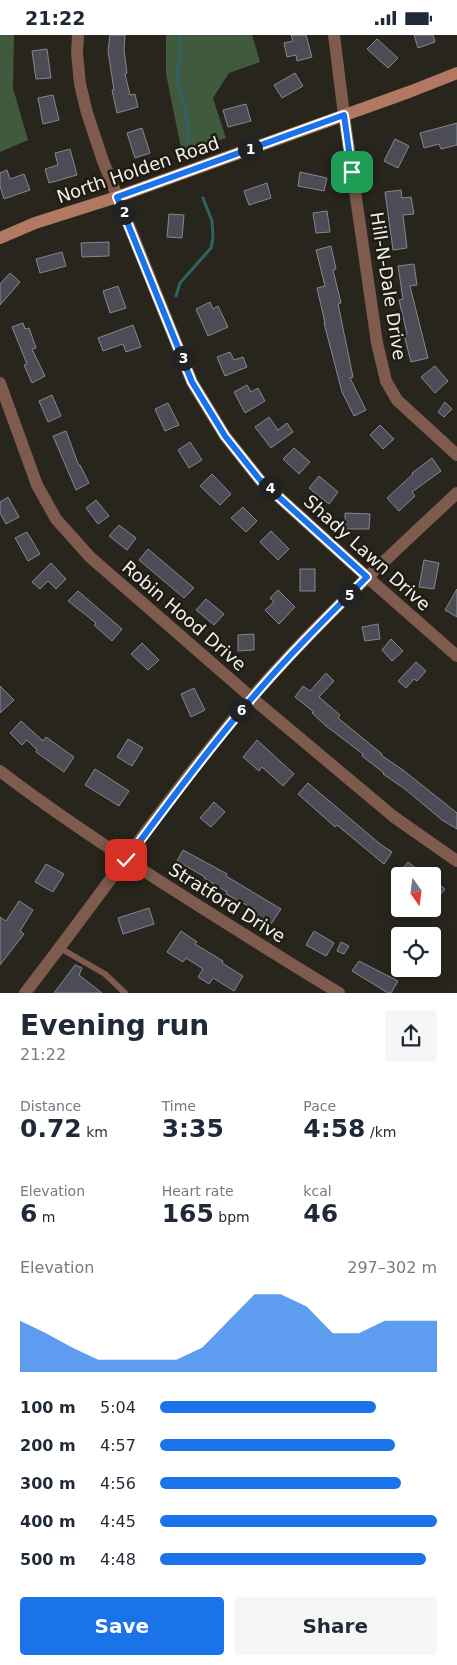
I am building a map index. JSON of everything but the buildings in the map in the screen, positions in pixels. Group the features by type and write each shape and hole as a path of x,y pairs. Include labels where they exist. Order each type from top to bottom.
{"main road":[{"name":"North Holden Road","path":"0,238 36,223 117,197 457,73"}],"street":[{"name":"Shady Lawn Drive","path":"78,35 78,53 83,94 103,161 192,382 225,436 260,480 457,656"},
{"name":"Hill-N-Dale Drive","path":"334,35 377,343 386,381 397,400 457,455"},
{"name":"Robin Hood Drive","path":"0,383 37,485 56,519 90,557 252,699 394,817 457,861"},
{"path":"25,993 208,751 252,699 296,649 367,577 457,493"},
{"name":"Stratford Drive","path":"0,771 35,798 126,860 339,993"}],"lane":[{"path":"60,948 105,974 125,993"}],"green space":[{"path":"0,35 14,35 13,88 28,140 0,152"},
{"path":"166,35 252,35 260,62 229,73 213,98 226,138 182,153 166,74"}],"waterway":[{"path":"180,35 178,83 186,110 189,142"},
{"path":"176,296 180,283 211,248 213,237 212,221 203,198"}],"route":[{"path":"126,860 241,710 296,649 367,577 260,480 225,436 192,382 117,197 344,115 352,172"}]}
